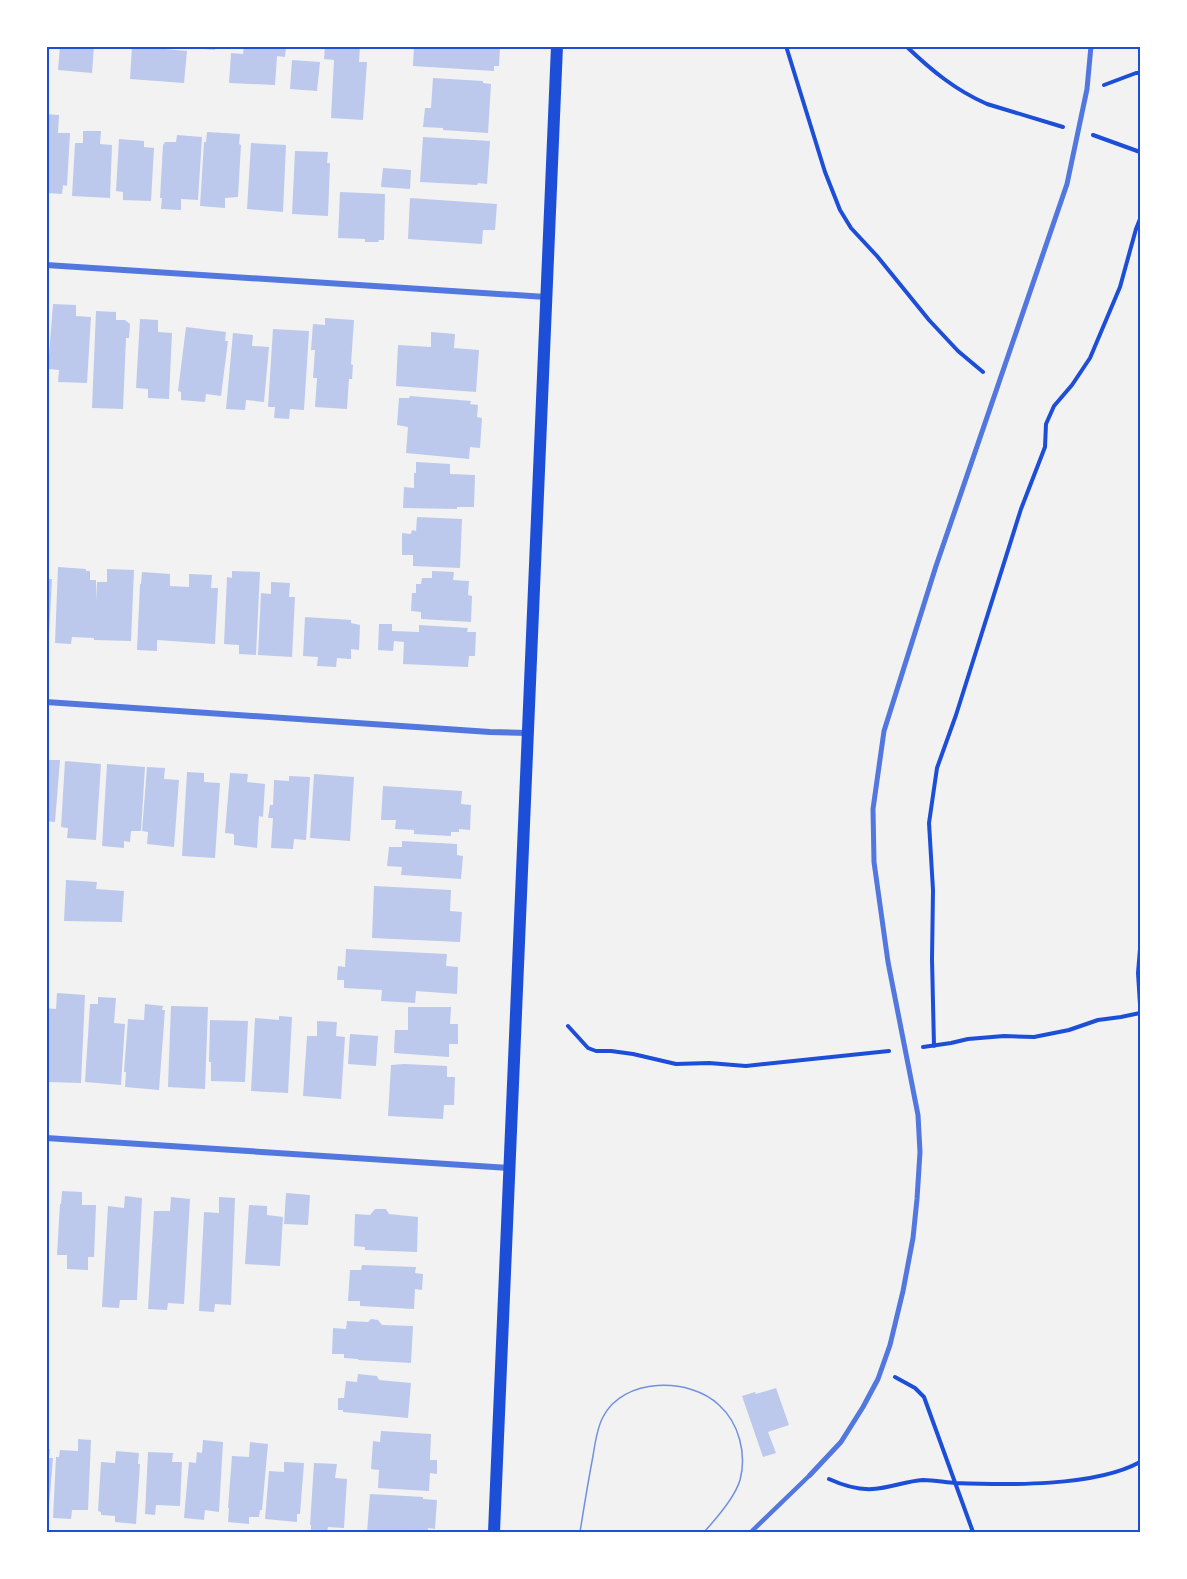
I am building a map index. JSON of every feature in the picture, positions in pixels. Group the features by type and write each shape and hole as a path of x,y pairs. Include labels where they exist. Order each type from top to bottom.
{"main road":[{"path":"494,1533 557,46"}],"street":[{"path":"812,1474 841,1442 878,1379 890,1344 903,1291 913,1238 917,1199 920,1152 918,1114 888,962 874,862 873,809 884,731 936,566 1067,184 1087,89 1091,46"},
{"path":"46,265 546,297"},
{"path":"46,702 528,733"},
{"path":"46,1138 509,1168"}],"lane":[{"path":"751,1533 812,1474"}],"path":[{"path":"786,46 825,172 840,210 851,228 958,351 987,374 1000,380"},
{"path":"906,46 935,73 987,104 1101,137 1140,152"},
{"path":"1087,89 1140,73"},
{"path":"934,1046 933,890 929,823 937,768 1021,509 1045,447 1046,424 1054,406 1090,358 1120,287 1140,219"},
{"path":"1140,949 1138,973 1140,1005"},
{"path":"568,1026 588,1048 596,1051 633,1054 676,1064 709,1063 747,1066 877,1053 968,1039 1004,1036 1034,1037 1069,1030 1098,1020 1140,1013"},
{"path":"881,1370 915,1388 924,1397 973,1533"},
{"path":"812,1474 844,1486 872,1489 922,1480 954,1483 1079,1480 1130,1468 1140,1462"}],"building":[{"path":"60,46 94,46 92,73 58,70"},
{"path":"132,46 187,51 184,83 130,79"},
{"path":"191,46 215,46 215,50 191,48"},
{"path":"244,46 286,46 285,57 277,56 275,85 229,83 231,53 243,54"},
{"path":"325,46 360,46 359,62 367,62 363,120 331,118 334,60 324,59"},
{"path":"414,46 496,46 500,48 499,66 494,66 494,71 413,66"},
{"path":"292,60 320,62 317,91 290,89"},
{"path":"433,78 483,81 483,83 491,84 488,133 423,127 425,108 431,108"},
{"path":"46,114 59,115 58,133 70,133 67,186 63,185 62,194 46,193"},
{"path":"83,131 101,131 100,144 112,145 110,198 72,196 75,143 83,143"},
{"path":"207,132 240,134 238,197 225,198 225,208 200,206 204,142 206,142"},
{"path":"177,135 202,137 198,200 181,199 181,210 161,209 163,145 165,142 176,142"},
{"path":"423,137 490,141 487,184 420,182"},
{"path":"119,139 144,141 144,147 154,148 151,201 123,200 123,192 116,191"},
{"path":"251,143 286,145 283,212 247,209"},
{"path":"295,151 328,152 327,163 330,163 328,216 292,214"},
{"path":"383,168 411,170 410,189 381,187"},
{"path":"340,192 385,194 384,240 365,242 365,239 338,238"},
{"path":"410,198 497,204 495,230 483,230 482,244 408,239"},
{"path":"53,304 76,305 76,316 91,317 87,383 58,382 59,370 48,369"},
{"path":"96,311 116,312 116,320 125,320 130,324 129,338 126,338 123,409 92,408"},
{"path":"325,318 354,320 352,379 349,379 347,409 315,407 317,378 313,378 315,350 311,350 313,324 325,325"},
{"path":"140,319 158,320 158,332 172,333 169,399 148,398 148,389 136,388"},
{"path":"186,327 226,332 225,341 228,341 221,396 206,394 205,402 181,400 181,392 178,391"},
{"path":"273,329 309,331 304,410 290,409 289,419 274,418 275,407 268,407"},
{"path":"431,332 455,334 454,348 479,350 476,392 396,386 398,345 431,347"},
{"path":"233,333 253,335 252,346 269,347 264,402 246,400 245,410 226,409"},
{"path":"410,396 471,401 470,404 478,405 477,417 482,418 480,448 470,447 469,459 406,453 408,427 397,425 399,398"},
{"path":"416,462 450,464 450,474 475,475 474,507 403,508 404,487 414,488"},
{"path":"417,517 462,519 460,568 413,566 413,555 402,555 402,533 411,534 412,530 416,531"},
{"path":"58,567 90,571 90,580 96,580 96,601 97,582 107,582 107,569 134,570 131,641 72,637 71,644 55,643"},
{"path":"232,571 260,572 256,655 239,654 239,645 224,644 227,577 232,578"},
{"path":"432,571 454,572 453,580 469,581 468,595 472,596 471,622 421,619 421,612 411,611 412,593 416,593 416,584 421,584 422,578 432,578"},
{"path":"142,572 170,574 170,586 189,587 189,574 212,575 211,588 218,588 215,644 157,640 157,651 137,650"},
{"path":"46,579 52,579 49,634 46,633"},
{"path":"271,582 290,583 289,597 295,597 292,657 258,655 261,593 271,594"},
{"path":"305,617 351,620 351,623 360,625 359,650 351,649 351,659 337,658 336,667 317,666 318,657 303,656"},
{"path":"379,624 392,624 392,631 419,632 419,625 468,628 467,632 476,632 475,656 469,656 468,667 403,664 404,642 394,641 393,651 378,650"},
{"path":"46,760 60,760 55,822 46,821"},
{"path":"65,761 101,764 96,840 67,838 68,828 61,827"},
{"path":"107,764 145,767 141,831 131,831 130,842 124,841 124,848 102,846"},
{"path":"147,767 165,768 164,779 179,780 174,847 147,844 148,832 142,831"},
{"path":"187,772 204,773 204,782 220,783 215,858 182,856"},
{"path":"230,773 248,774 247,782 265,784 263,817 259,816 257,848 234,845 234,834 225,833"},
{"path":"314,774 354,777 350,841 310,838"},
{"path":"289,776 310,777 306,840 294,839 293,849 271,848 273,818 268,818 270,805 273,805 274,780 289,781"},
{"path":"383,786 462,791 461,804 471,805 470,830 459,829 459,832 451,832 451,836 414,834 414,830 395,829 396,820 381,820"},
{"path":"402,841 457,844 457,855 463,856 461,879 401,875 402,867 387,866 389,847 402,847"},
{"path":"66,880 97,882 96,889 124,891 122,922 64,921"},
{"path":"374,886 451,890 450,911 462,912 460,942 372,938"},
{"path":"346,949 447,954 446,966 458,967 457,994 416,991 415,1003 381,1001 382,990 344,988 344,980 337,980 338,966 345,967"},
{"path":"57,993 85,995 81,1083 47,1082 46,1008 56,1009"},
{"path":"98,997 116,998 114,1023 125,1024 121,1085 85,1082 90,1004 98,1004"},
{"path":"145,1004 163,1006 162,1010 165,1010 159,1090 125,1087 128,1019 144,1020"},
{"path":"171,1006 208,1007 205,1089 168,1087"},
{"path":"408,1007 451,1007 450,1024 458,1024 458,1044 449,1044 449,1057 394,1053 395,1030 408,1030"},
{"path":"279,1016 292,1017 288,1093 251,1091 255,1018 279,1020"},
{"path":"210,1020 248,1021 245,1082 211,1081"},
{"path":"317,1021 337,1022 336,1036 345,1037 341,1099 303,1096 307,1036 317,1036"},
{"path":"350,1034 378,1036 376,1066 348,1064"},
{"path":"391,1065 447,1066 447,1077 455,1077 454,1105 444,1105 443,1119 388,1116"},
{"path":"62,1191 82,1192 82,1205 96,1205 94,1257 88,1257 88,1270 67,1269 67,1255 57,1255"},
{"path":"286,1193 310,1195 308,1225 284,1224"},
{"path":"125,1196 142,1198 137,1300 120,1300 119,1308 102,1307 108,1206 124,1208"},
{"path":"171,1197 190,1199 184,1304 168,1303 167,1310 148,1309 154,1211 170,1211"},
{"path":"219,1197 235,1198 231,1305 215,1304 214,1312 199,1311 204,1212 219,1213"},
{"path":"249,1205 267,1206 267,1215 283,1217 280,1266 245,1264"},
{"path":"375,1209 386,1209 389,1214 418,1217 417,1252 365,1250 365,1247 354,1246 355,1214 370,1215"},
{"path":"362,1265 416,1267 415,1273 423,1274 422,1290 415,1289 414,1309 360,1306 360,1301 348,1301 350,1270 361,1270"},
{"path":"371,1319 378,1320 382,1325 413,1326 411,1363 358,1360 344,1358 344,1354 332,1354 333,1328 346,1329 347,1321 368,1322"},
{"path":"358,1374 377,1376 379,1380 411,1383 408,1418 338,1410 338,1398 344,1398 346,1381 357,1382"},
{"path":"776,1388 789,1425 768,1432 776,1453 763,1457 742,1396"},
{"path":"381,1431 431,1434 430,1460 437,1460 437,1474 430,1473 429,1491 378,1488 379,1470 371,1469 373,1441 380,1442"},
{"path":"78,1439 91,1440 88,1510 72,1510 71,1519 53,1518 56,1457 59,1457 60,1450 78,1451"},
{"path":"203,1440 223,1442 219,1512 205,1510 204,1520 184,1518 189,1462 196,1463 197,1452 202,1453"},
{"path":"250,1442 268,1444 262,1510 260,1510 259,1517 249,1517 249,1524 228,1522 232,1456 249,1457"},
{"path":"46,1449 50,1449 49,1458 53,1458 49,1506 46,1506"},
{"path":"116,1451 139,1453 136,1524 115,1522 115,1516 101,1515 98,1511 101,1462 115,1463"},
{"path":"148,1452 173,1453 172,1462 182,1462 180,1506 156,1505 155,1515 145,1514"},
{"path":"284,1462 304,1463 300,1514 297,1514 297,1522 265,1519 269,1471 284,1472"},
{"path":"314,1463 337,1464 335,1478 347,1479 344,1528 328,1527 327,1532 311,1532"},
{"path":"370,1494 437,1500 435,1529 428,1528 428,1532 367,1532"}],"tram line":[{"path":"580,1532 595,1441 603,1417 625,1394 641,1388 658,1386 691,1389 707,1396 726,1412 740,1440 742,1470 738,1487 704,1532"}]}
